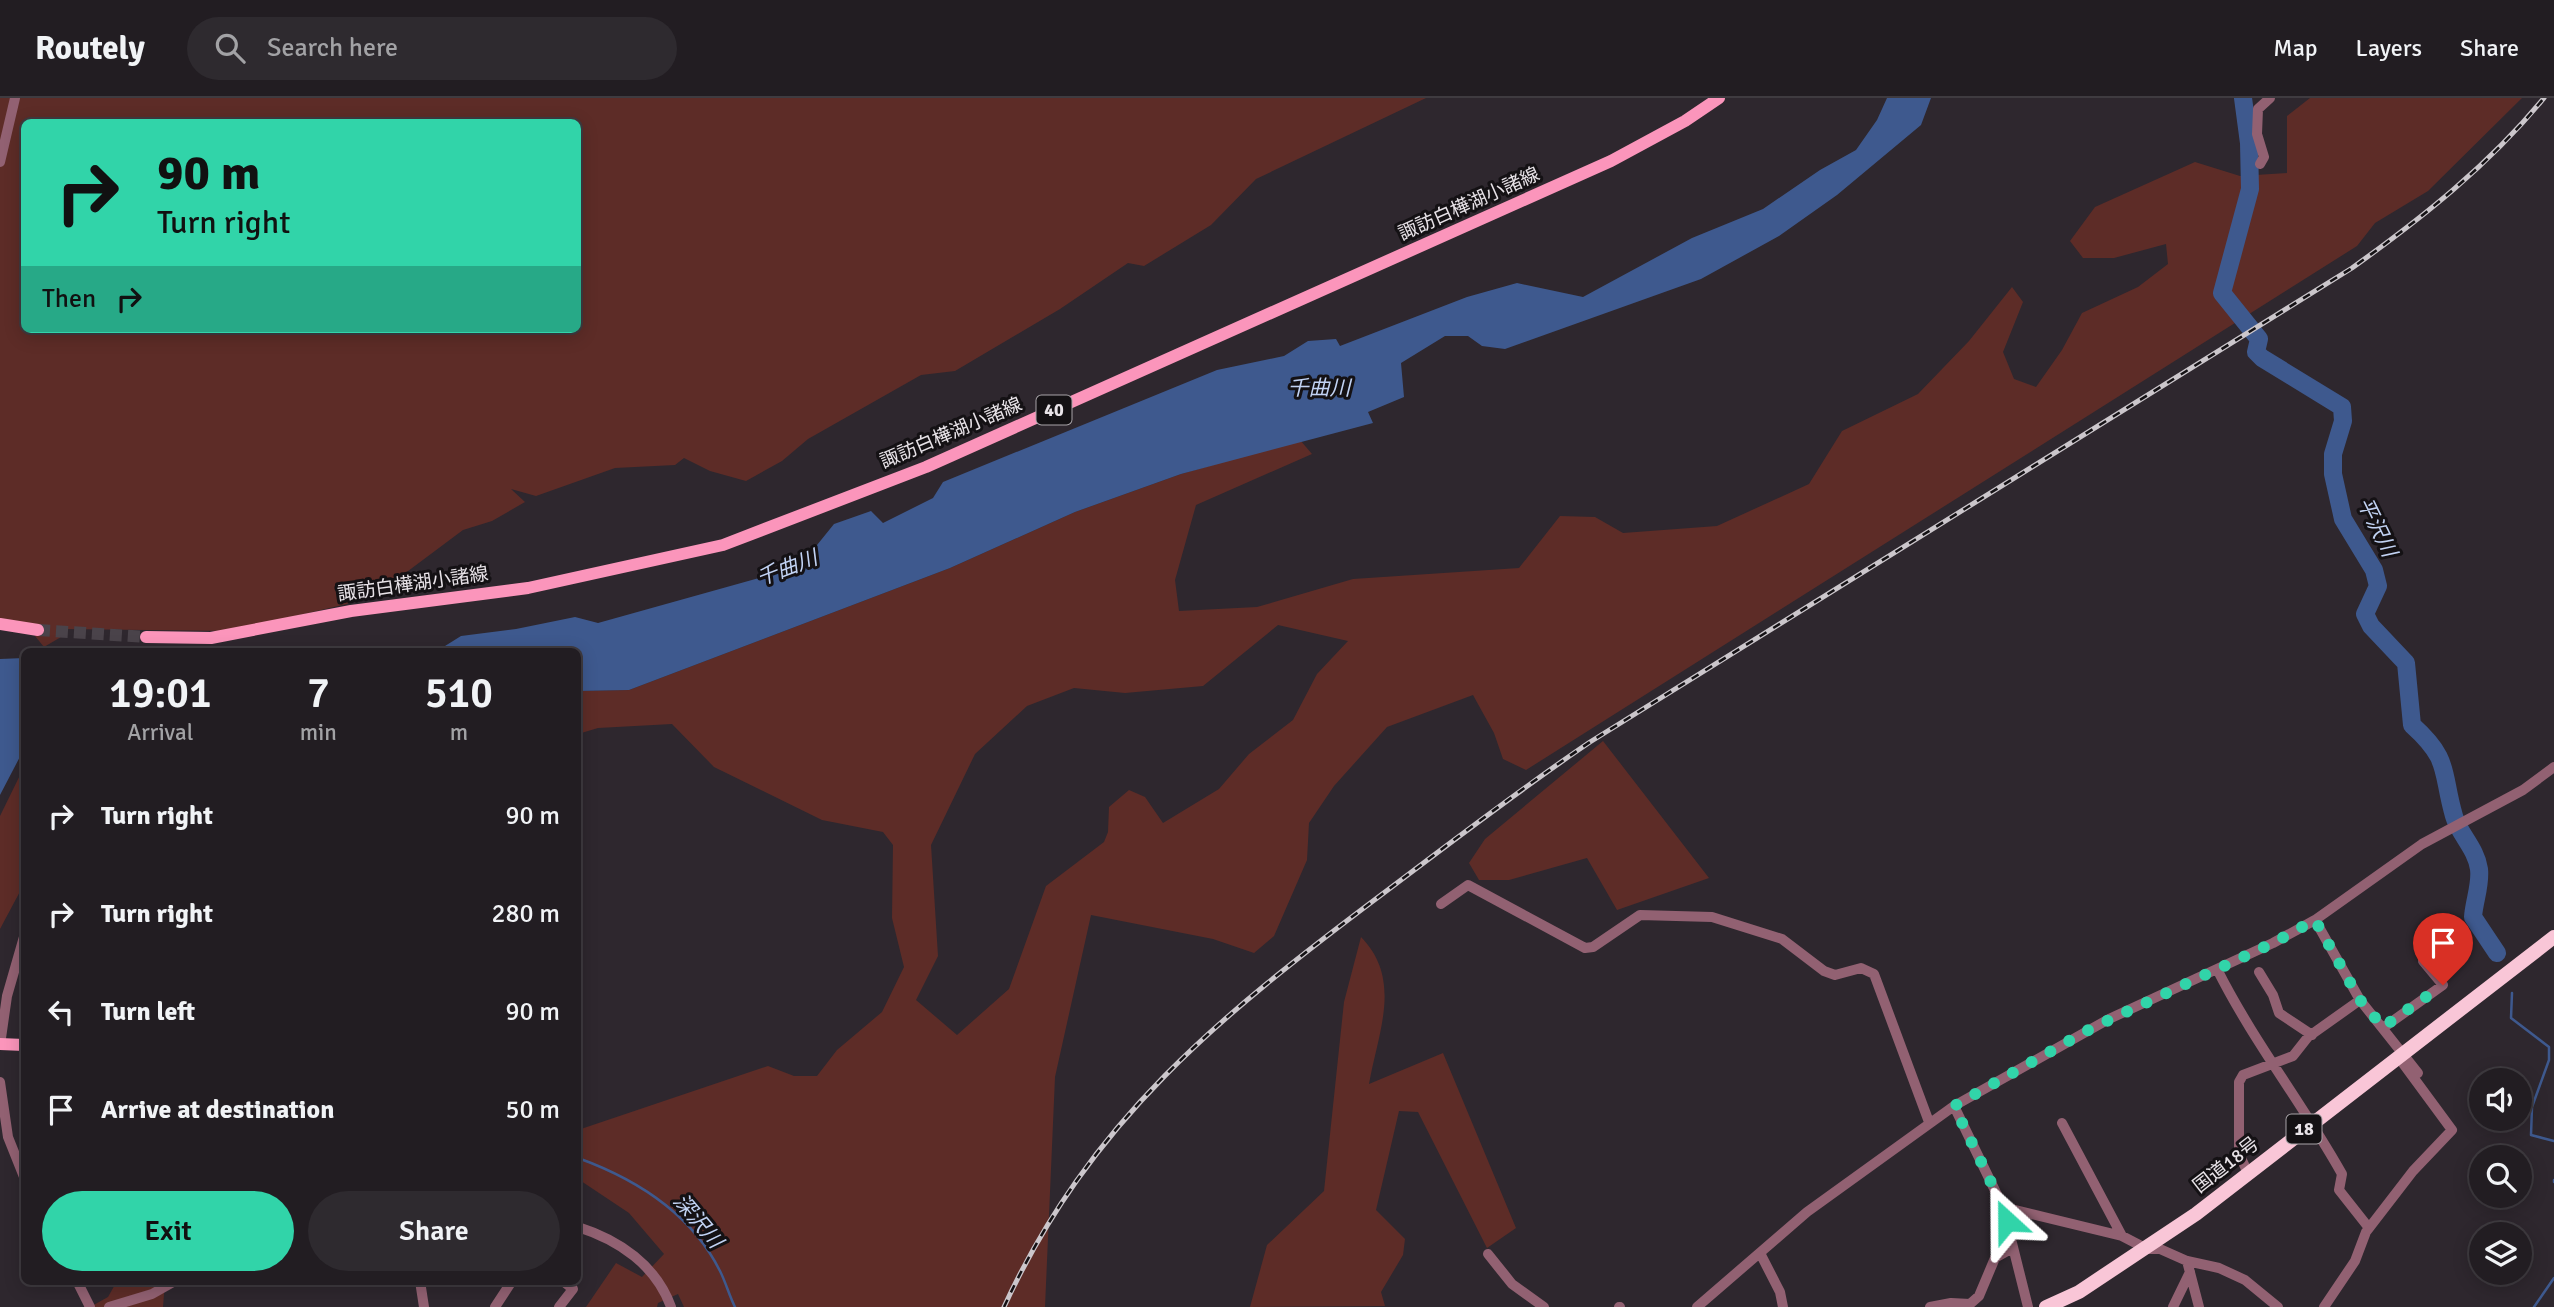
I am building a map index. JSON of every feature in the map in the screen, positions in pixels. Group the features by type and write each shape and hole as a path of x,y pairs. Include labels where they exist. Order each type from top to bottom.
{"highway":[{"name":"国道18号","path":"2046,1307 2079,1292 2147,1250 2554,937"}],"main road":[{"name":"諏訪白樺湖小諸線","path":"146,637 230,635 351,611 528,588 723,545 926,467 1611,161 1685,121 1719,98"},
{"path":"0,624 38,630"},
{"path":"0,1045 21,1045"}],"street":[{"path":"0,162 15,98"},
{"path":"2260,164 2264,158 2257,134 2258,109 2270,98"},
{"path":"1697,1307 1807,1212 1954,1106 2090,1029 2315,920 2422,844 2523,790 2554,767"},
{"path":"1441,904 1468,885 1585,948 1593,947 1640,915 1712,917 1782,939 1824,971 1835,975 1861,968 1874,974 1929,1122"},
{"path":"2315,920 2360,1000 2383,1027 2452,1130 2413,1171 2369,1228 2355,1261 2325,1307"},
{"path":"0,1045 7,996 21,947"},
{"path":"2383,1027 2443,985 2423,961"},
{"path":"2217,969 2241,1017 2313,1122 2342,1174 2339,1190 2369,1228"},
{"path":"2259,972 2273,995 2279,1013 2312,1035"},
{"path":"2248,1173 2239,1154 2239,1082 2243,1075 2293,1056 2312,1035 2360,1000"},
{"path":"0,1082 8,1137 21,1170"},
{"path":"1954,1106 2003,1207 2011,1249 2028,1307"},
{"path":"2062,1123 2122,1236"},
{"path":"2003,1207 2122,1236 2147,1250 2160,1249 2188,1261 2219,1268 2245,1280 2278,1307"},
{"path":"581,1228 614,1243 646,1266 667,1295 671,1307"},
{"path":"1930,1307 1970,1304 1979,1296 1995,1258 2011,1249"},
{"path":"1760,1253 1780,1292 1783,1307"},
{"path":"1488,1254 1512,1284 1544,1307"},
{"path":"2188,1261 2199,1307"},
{"path":"2173,1307 2190,1272"},
{"path":"78,1285 90,1307"},
{"path":"109,1307 152,1294 168,1285"},
{"path":"421,1285 424,1307"},
{"path":"495,1307 509,1285"},
{"path":"559,1307 573,1289 568,1285"}],"shaded area":[{"path":"0,98 1426,98 1256,179 1211,225 1144,266 1128,263 1060,309 955,371 921,375 808,439 782,461 746,481 710,471 684,458 675,465 615,468 536,496 511,489 525,502 492,521 463,530 388,586 365,592 347,604 230,631 62,629 61,637 44,647 35,636 36,628 0,621"},
{"path":"2310,98 2522,98 2428,191 2375,223 2357,246 1526,770 1503,759 1494,733 1473,695 1387,727 1334,786 1309,823 1307,860 1274,936 1254,953 1213,939 1091,915 1055,1077 1045,1307 684,1307 678,1294 658,1303 657,1307 586,1307 616,1263 642,1277 664,1254 629,1213 581,1181 581,1129 768,1066 794,1076 817,1076 837,1050 882,1012 904,967 892,918 893,845 883,832 822,820 714,767 672,724 598,728 581,733 581,691 629,690 950,568 1075,512 1181,474 1300,440 1312,454 1196,505 1175,580 1179,611 1257,607 1353,579 1519,568 1560,516 1595,517 1623,533 1717,526 1809,484 1842,431 1918,394 1969,341 2012,287 2023,302 2003,352 2014,379 2036,387 2062,350 2082,313 2138,287 2168,264 2166,244 2114,258 2083,258 2070,241 2095,207 2195,162 2240,176 2287,173 2287,116","holes":["1278,625 1348,641 1317,674 1293,720 1249,754 1219,789 1163,823 1145,797 1129,790 1109,807 1108,832 1104,842 1046,886 1009,989 957,1035 916,1000 938,956 931,845 975,754 1027,706 1074,688 1125,693 1203,686"]},
{"path":"1603,741 1709,878 1617,910 1587,858 1509,880 1479,880 1469,863 1485,839"},
{"path":"21,773 21,890 0,929 0,816"},
{"path":"1361,937 1374,954 1384,989 1381,1026 1369,1084 1443,1053 1516,1228 1487,1248 1418,1112 1399,1111 1376,1210 1405,1239 1403,1255 1381,1292 1385,1306 1250,1307 1267,1245 1324,1191 1344,1002"},
{"path":"115,1285 165,1285 163,1307 90,1307 108,1297"}],"water":[{"name":"千曲川","path":"1887,98 1931,98 1921,125 1837,195 1779,236 1701,279 1505,349 1482,346 1468,336 1445,336 1401,363 1404,397 1368,412 1373,423 1181,474 1075,512 950,568 629,690 581,691 581,648 442,648 461,636 516,629 575,617 598,623 759,578 813,550 834,524 871,511 883,523 933,498 943,482 1217,370 1284,356 1308,341 1336,339 1340,346 1467,297 1517,283 1583,297 1692,238 1763,209 1820,170 1856,150 1877,120"},
{"path":"21,658 21,755 0,795 0,659"}],"waterway":[{"name":"平沢川","path":"2243,98 2249,143 2250,189 2222,293 2259,339 2256,352 2262,358 2342,407 2343,421 2333,454 2333,474 2343,519 2374,570 2378,586 2365,614 2371,626 2406,663 2412,725 2433,748 2443,767 2454,816 2475,854 2479,869 2473,917 2497,953"},
{"name":"平沢川","path":"2512,993 2511,1018 2549,1047 2549,1060 2532,1107 2531,1135 2554,1141"},
{"name":"深沢川","path":"581,1159 621,1176 678,1215 708,1250 735,1307"},
{"name":"平沢川","path":"2534,1307 2554,1278"}],"tunnel":[{"path":"38,630 146,637"}],"railway":[{"path":"1004,1307 1038,1241 1077,1181 1119,1126 1165,1076 1214,1029 1322,939 1590,742 2352,268 2404,230 2478,168 2544,98"}],"route":[{"path":"2007,1221 2003,1207 1994,1194 1954,1106 2030,1061 2109,1019 2273,943 2315,920 2360,1000 2383,1027 2443,985"}]}
